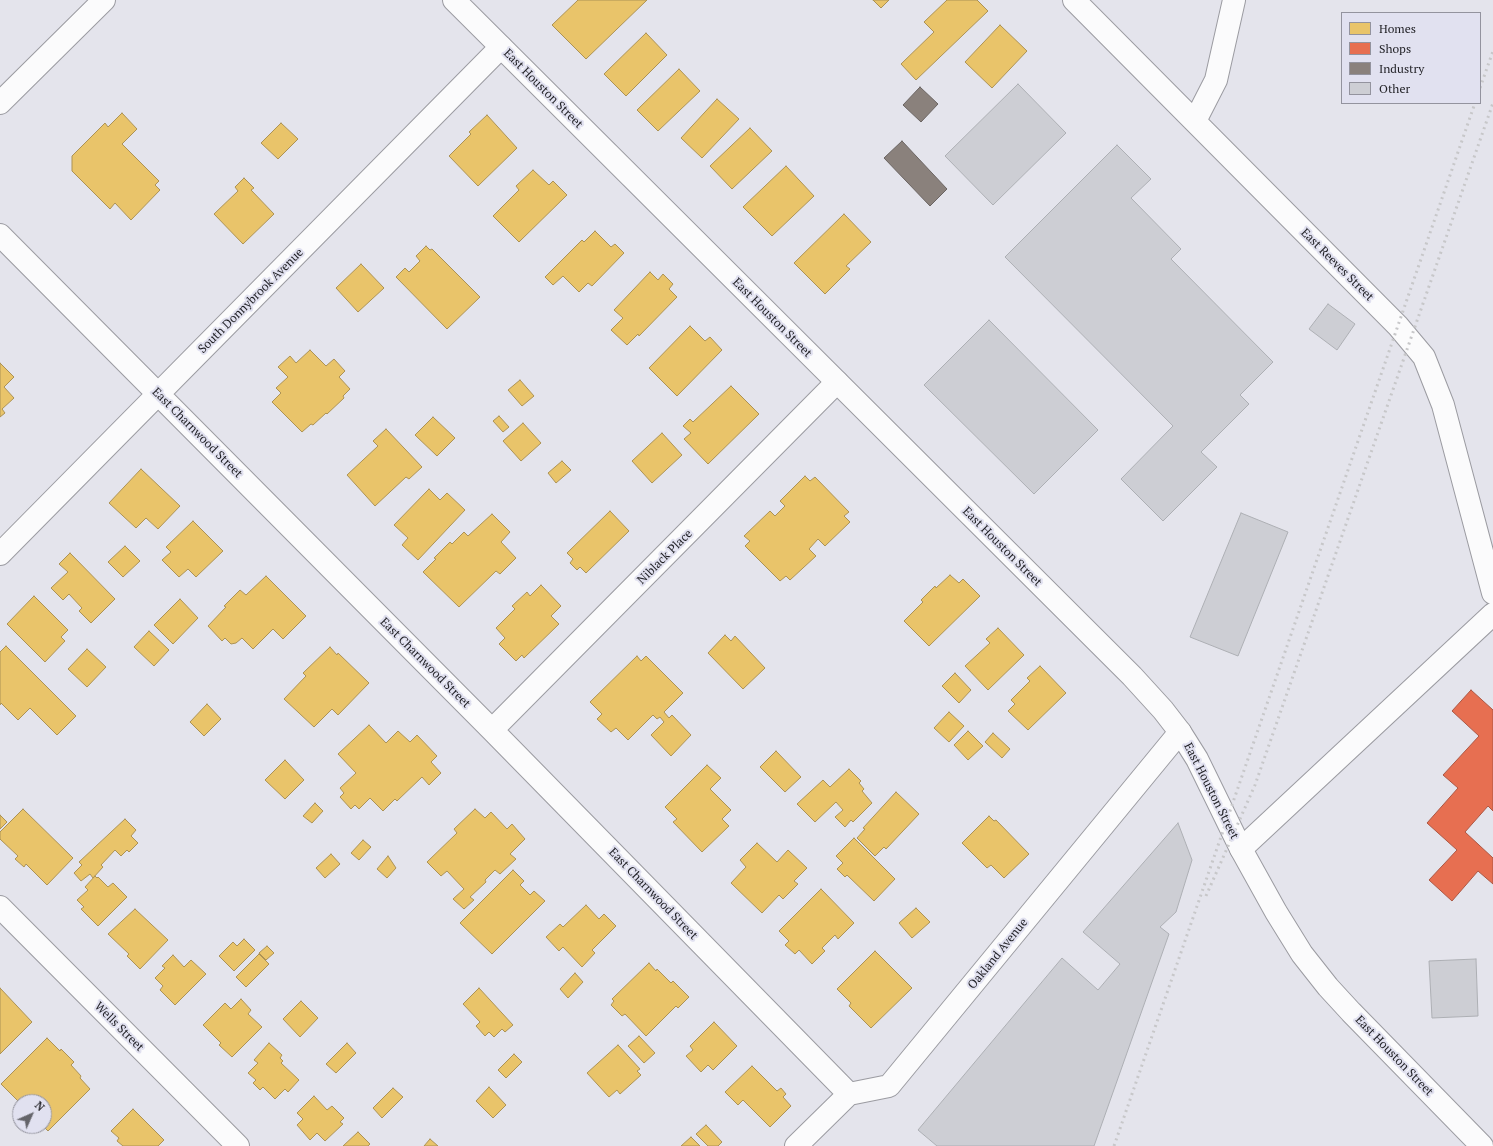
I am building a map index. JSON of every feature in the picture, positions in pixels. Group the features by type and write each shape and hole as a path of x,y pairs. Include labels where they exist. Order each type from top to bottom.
{"street":[{"path":"0,103 104,0"},
{"name":"East Houston Street","path":"454,0 1132,676 1180,732 1197,759 1241,849 1276,912 1302,954 1328,987 1482,1146"},
{"name":"East Reeves Street","path":"1074,0 1398,326 1424,357 1435,381 1443,405 1493,592"},
{"path":"1195,121 1216,80 1234,0"},
{"name":"South Donnybrook Avenue","path":"0,554 501,47"},
{"name":"East Charnwood Street","path":"0,235 492,730 849,1094"},
{"name":"Niblack Place","path":"492,730 837,382"},
{"path":"1241,849 1493,614"},
{"name":"Oakland Avenue","path":"849,1094 889,1086 1180,732"},
{"name":"Wells Street","path":"0,907 238,1146"},
{"path":"796,1146 849,1094"}],"building: Homes":[{"path":"578,0 647,0 586,59 552,25"},
{"path":"873,0 889,0 881,8"},
{"path":"947,0 977,0 988,11 916,80 901,64 934,32 924,22"},
{"path":"1000,25 1027,51 992,88 965,62"},
{"path":"646,33 667,55 626,96 604,74"},
{"path":"679,69 700,91 658,131 637,110"},
{"path":"717,99 739,119 702,158 681,138"},
{"path":"122,113 137,129 122,144 159,181 155,185 160,190 131,220 115,203 110,209 72,171 72,156 105,123 108,127"},
{"path":"487,115 517,148 478,186 449,156 471,134 469,132"},
{"path":"281,123 298,139 278,159 261,143"},
{"path":"750,128 772,151 732,189 710,166"},
{"path":"786,166 814,196 772,236 743,207"},
{"path":"533,170 549,185 553,181 567,195 519,242 493,216 519,190 516,186"},
{"path":"244,178 254,188 251,190 274,214 243,244 214,214 238,191 235,187"},
{"path":"844,214 871,242 846,266 850,269 825,294 794,263"},
{"path":"595,231 611,247 615,244 624,253 592,286 588,283 579,292 563,276 553,285 545,277 582,240 584,242"},
{"path":"426,246 430,250 432,249 480,297 447,329 396,277 405,268 409,272 420,261 416,256"},
{"path":"361,264 384,288 358,312 336,288"},
{"path":"650,272 658,280 663,274 673,284 669,289 677,297 639,336 638,334 627,345 611,330 623,318 614,310"},
{"path":"690,326 705,341 710,337 722,350 677,396 649,368"},
{"path":"310,350 326,366 334,359 345,371 339,377 350,389 343,396 344,398 327,414 326,413 313,425 311,424 302,432 272,402 281,393 276,388 288,377 278,367 290,356 296,363"},
{"path":"0,363 14,377 4,387 14,398 2,409 5,413 0,417"},
{"path":"520,380 534,396 522,406 508,390"},
{"path":"731,386 759,414 708,464 684,439 691,433 683,426 690,419 693,422"},
{"path":"499,416 509,427 503,432 493,421"},
{"path":"433,417 455,438 437,456 415,435"},
{"path":"523,423 541,443 521,461 503,441"},
{"path":"386,429 422,467 409,479 406,477 375,506 347,475 378,446 373,441"},
{"path":"662,433 682,455 652,483 632,461"},
{"path":"562,461 571,470 556,483 548,473"},
{"path":"141,469 180,506 158,529 146,518 136,528 109,503"},
{"path":"805,476 810,481 815,477 849,512 844,516 850,522 825,546 818,539 809,549 816,556 790,580 786,576 780,581 745,546 750,541 744,536 770,511 775,516 785,506 780,501"},
{"path":"429,489 440,500 447,493 465,510 418,560 402,545 408,538 394,525"},
{"path":"610,511 629,531 586,573 580,567 577,570 570,563 573,559 567,553"},
{"path":"492,514 510,532 501,542 516,558 500,574 496,571 459,607 423,572 450,542 452,544 464,532 468,536"},
{"path":"193,521 223,551 196,577 188,569 179,577 162,560 171,552 166,547"},
{"path":"125,546 140,561 123,577 108,562"},
{"path":"70,553 115,599 91,623 79,611 82,608 69,594 63,600 51,588 68,572 59,564"},
{"path":"950,575 959,583 963,579 980,596 929,646 904,621 923,602 921,600 935,586 936,588"},
{"path":"266,576 306,616 283,639 273,629 253,649 242,638 236,643 231,644 225,638 222,641 208,626 226,607 224,606 240,590 246,595"},
{"path":"541,585 561,606 551,616 559,624 524,658 522,655 516,661 499,644 505,638 496,628 515,609 512,606 527,592 530,596"},
{"path":"34,596 68,630 61,637 65,641 45,662 7,624"},
{"path":"180,599 198,618 173,644 154,625"},
{"path":"998,628 1024,655 988,690 965,666 990,643 986,639"},
{"path":"149,631 169,650 154,666 134,647"},
{"path":"725,635 731,641 735,636 765,668 743,689 708,653"},
{"path":"6,646 76,716 57,735 30,708 18,720 1,703 0,705 0,652"},
{"path":"330,647 369,683 338,715 332,709 314,727 284,699 306,676 303,673"},
{"path":"87,649 106,667 87,687 68,669"},
{"path":"637,656 641,661 646,656 683,693 664,712 669,718 672,715 691,735 671,756 651,735 664,722 660,717 657,719 653,715 628,740 616,728 611,732 597,719 602,714 590,702"},
{"path":"1040,666 1066,693 1028,730 1008,711 1015,704 1011,700 1030,681 1027,678"},
{"path":"955,673 971,690 959,703 942,686"},
{"path":"207,704 221,719 204,736 190,722"},
{"path":"949,712 964,726 949,742 934,728"},
{"path":"369,725 386,743 398,731 410,742 417,735 437,756 431,762 441,773 429,785 422,777 397,801 395,799 383,811 370,798 359,809 355,805 351,809 340,797 344,793 340,788 356,773 338,754"},
{"path":"968,731 983,746 968,760 954,745"},
{"path":"993,733 1010,749 1002,758 985,742"},
{"path":"776,751 801,777 785,792 760,767"},
{"path":"285,760 304,780 285,799 265,780"},
{"path":"707,765 721,778 710,789 731,810 722,819 729,826 702,852 673,822 677,819 665,807"},
{"path":"849,769 861,781 859,783 864,789 862,791 872,803 853,822 851,820 845,827 835,817 843,810 836,802 815,822 797,804 823,780 830,787"},
{"path":"896,792 919,814 886,849 884,847 875,856 857,838 865,829 863,828"},
{"path":"315,803 323,811 312,823 303,816"},
{"path":"23,809 73,858 47,885 26,864 24,867 15,859 18,856 0,839 0,832"},
{"path":"475,809 485,818 491,812 507,829 512,824 525,839 510,854 516,859 500,874 495,870 485,880 486,882 470,897 474,900 464,909 453,899 464,889 447,871 441,876 427,862 457,833 454,829"},
{"path":"0,815 7,822 0,829"},
{"path":"989,816 994,821 996,820 1029,854 1004,878 991,865 987,868 962,843"},
{"path":"125,819 136,830 131,836 138,843 129,852 127,850 121,856 115,850 101,865 103,867 93,878 90,874 81,881 74,873 82,865 79,862"},
{"path":"854,838 895,879 874,901 847,875 845,877 837,869 843,863 836,856"},
{"path":"363,840 371,847 359,860 351,853"},
{"path":"757,843 777,862 788,850 807,868 794,881 798,884 783,899 779,895 762,913 731,883 746,867 740,860"},
{"path":"331,854 340,864 325,878 316,868"},
{"path":"388,856 396,868 387,878 377,869"},
{"path":"513,870 524,881 520,885 530,895 534,891 545,901 492,954 460,923"},
{"path":"95,876 108,887 113,883 127,897 98,926 81,909 84,907 77,900 88,890 85,887"},
{"path":"821,889 854,923 838,939 835,935 822,948 825,951 812,964 799,950 795,954 785,945 789,941 779,931"},
{"path":"586,905 599,919 604,914 616,926 592,950 595,953 582,967 563,947 559,951 546,937 560,924 563,927"},
{"path":"916,908 930,922 912,938 899,923"},
{"path":"135,909 168,940 140,969 127,956 129,954 108,934"},
{"path":"244,939 255,950 234,971 219,956 233,942 237,946"},
{"path":"267,946 274,953 266,960 259,953"},
{"path":"875,951 912,988 871,1028 849,1006 851,1003 837,989"},
{"path":"259,954 269,964 246,987 236,977"},
{"path":"173,955 184,967 191,960 206,974 175,1005 160,990 163,986 155,978 165,968 162,966"},
{"path":"649,963 656,971 657,969 671,983 673,981 689,997 678,1008 676,1006 646,1036 625,1014 622,1016 611,1005 614,1001 612,999"},
{"path":"575,973 583,982 568,998 560,989"},
{"path":"0,988 32,1022 0,1054"},
{"path":"479,988 513,1025 505,1032 502,1029 494,1037 489,1032 485,1036 476,1026 480,1022 463,1004"},
{"path":"241,999 251,1010 248,1014 262,1027 232,1057 219,1045 221,1043 203,1025 225,1003 231,1009"},
{"path":"301,1001 318,1018 300,1037 283,1019"},
{"path":"714,1022 737,1046 713,1070 708,1065 701,1072 686,1056 693,1050 690,1046"},
{"path":"639,1036 655,1053 644,1063 628,1046"},
{"path":"47,1038 74,1062 71,1065 90,1089 52,1127 52,1094 12,1095 1,1084"},
{"path":"269,1043 282,1055 280,1058 283,1061 281,1063 299,1080 288,1092 285,1089 275,1099 263,1087 260,1090 253,1083 256,1080 248,1073 258,1063 254,1060"},
{"path":"347,1043 356,1053 336,1073 326,1064"},
{"path":"618,1045 640,1069 637,1071 641,1075 620,1094 617,1090 609,1097 587,1073"},
{"path":"514,1054 522,1062 506,1078 498,1070"},
{"path":"752,1066 777,1091 781,1088 786,1094 783,1097 791,1106 770,1127 743,1100 738,1105 725,1092"},
{"path":"489,1087 506,1105 493,1118 476,1101"},
{"path":"393,1088 403,1097 382,1118 373,1108"},
{"path":"314,1096 327,1110 332,1106 344,1118 340,1122 343,1124 325,1141 317,1133 310,1140 297,1125 303,1119 297,1113"},
{"path":"133,1109 164,1140 158,1146 123,1146 117,1141 119,1138 111,1131"},
{"path":"706,1125 722,1142 718,1146 708,1146 696,1134"},
{"path":"358,1132 370,1144 368,1146 343,1146"},
{"path":"691,1137 700,1146 681,1146"},
{"path":"430,1139 438,1146 424,1146"}],"building: Shops":[{"path":"1471,690 1493,710 1493,811 1488,806 1465,832 1493,858 1493,884 1478,871 1452,901 1429,880 1457,850 1427,823 1458,788 1443,775 1479,736 1452,711"}],"building: Industry":[{"path":"920,87 938,104 921,122 903,105"},
{"path":"902,141 947,189 930,206 884,158"}],"building: Other":[{"path":"1018,84 1066,133 993,205 945,156"},
{"path":"1117,145 1151,179 1131,198 1181,249 1171,259 1273,362 1240,395 1249,404 1201,452 1217,467 1163,521 1121,479 1173,426 1005,257"},
{"path":"1328,304 1355,324 1337,350 1309,329"},
{"path":"989,320 1098,430 1034,494 924,385"},
{"path":"1241,513 1288,532 1238,656 1190,637"},
{"path":"1178,823 1192,860 1176,912 1160,927 1169,934 1094,1146 937,1146 918,1130 1062,958 1098,990 1120,964 1083,932"},
{"path":"1476,959 1478,1016 1432,1018 1429,961"}],"railway":[{"path":"1481,85 1493,51"},
{"path":"1206,896 1255,785 1493,103"},
{"path":"1114,1146 1475,104"}]}
